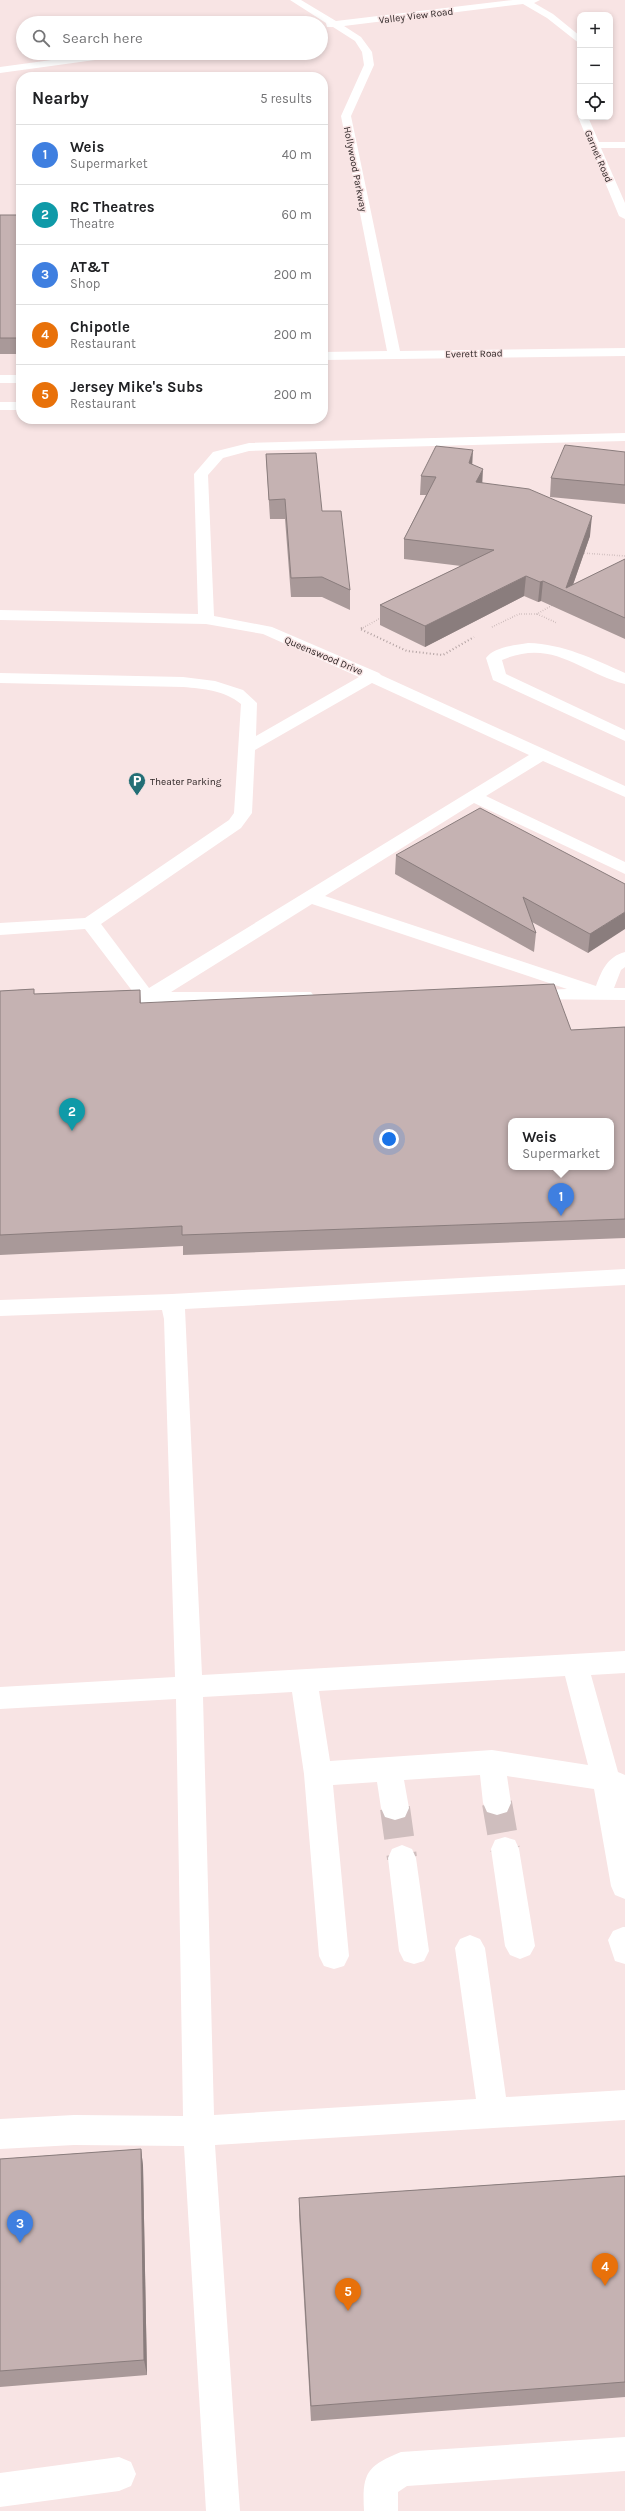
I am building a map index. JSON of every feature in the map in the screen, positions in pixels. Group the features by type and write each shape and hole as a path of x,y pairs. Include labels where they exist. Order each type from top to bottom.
{"street":[{"name":"Hollywood Parkway","path":"295,0 321,16"},
{"name":"Valley View Road","path":"328,26 531,1"},
{"path":"531,1 577,38"},
{"name":"Hollywood Parkway","path":"328,21 358,39 367,52 370,65 346,116 394,354"},
{"path":"0,70 73,60"},
{"name":"Garnet Road","path":"584,120 625,216"},
{"path":"594,145 625,145"},
{"name":"Everett Road","path":"328,356 625,352"},
{"path":"0,379 16,379"},
{"path":"0,406 16,406"},
{"path":"206,619 201,474 218,455 249,447 625,437"},
{"name":"Queenswood Drive","path":"0,615 206,619 267,630 372,676 625,792"},
{"path":"625,680 556,648 533,646 510,649 494,658 499,677 625,736"},
{"path":"246,748 372,676"},
{"path":"0,678 183,682 215,686 237,693 249,703 243,813 235,824 90,923 0,929"},
{"path":"146,998 542,754"},
{"path":"473,796 625,869"},
{"path":"310,897 602,994"},
{"path":"90,923 146,998"},
{"path":"602,994 614,968 625,958"},
{"path":"506,995 625,994"},
{"path":"92,998 322,996"},
{"path":"0,1308 172,1302 625,1277"},
{"path":"172,1302 175,1319 189,1687 199,2131 223,2511"},
{"path":"0,1698 625,1662"},
{"path":"575,1665 615,1784 625,1886"},
{"path":"304,1681 318,1774 334,1956"},
{"path":"318,1774 492,1762 615,1784"},
{"path":"492,1762 497,1803"},
{"path":"389,1770 395,1808"},
{"path":"505,1849 520,1946"},
{"path":"402,1858 414,1952"},
{"path":"470,1948 493,2113"},
{"path":"0,2134 74,2130 199,2131 625,2104"},
{"path":"381,2511 380,2484 401,2469 625,2454"},
{"path":"0,2490 119,2474"}],"path":[{"path":"579,553 625,556"},
{"path":"537,614 557,602"},
{"path":"492,627 512,615 528,612 537,614 558,624"},
{"path":"387,614 360,629 406,651 443,655 478,635"}],"building":[{"path":"0,215 16,215 16,338 0,338"},
{"path":"565,445 625,452 625,485 551,478"},
{"path":"436,446 473,450 469,463 483,469 476,482 529,489 592,516 566,588 625,559 625,618 543,581 540,582 526,576 425,626 380,605 494,550 404,539 436,477 421,476"},
{"path":"316,453 322,511 341,511 350,590 322,577 291,578 285,499 269,500 266,454"},
{"path":"480,808 625,884 625,912 590,934 523,897 536,933 396,855"},
{"path":"554,984 571,1030 625,1027 625,1219 182,1235 182,1226 0,1235 0,991 34,989 34,994 140,990 140,1003"},
{"path":"141,2149 144,2360 0,2371 0,2159"},
{"path":"625,2176 625,2382 311,2406 299,2198"}],"tunnel":[{"path":"497,1803 505,1849"},
{"path":"395,1808 402,1858"}],"place":[{"name":"Theater Parking","path":"137,796"},
{"name":"RC Theatres","path":"72,1131"},
{"name":"Weis","path":"561,1216"},
{"name":"AT&T","path":"20,2243"},
{"name":"Chipotle","path":"605,2286"},
{"name":"Jersey Mike's Subs","path":"348,2311"}]}
